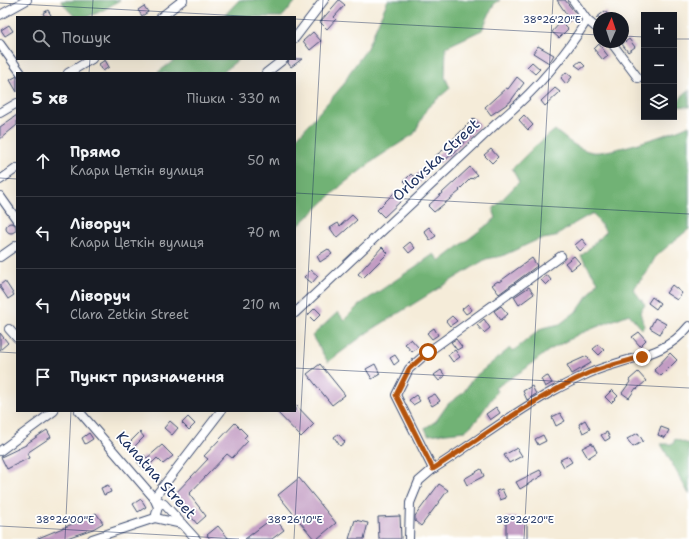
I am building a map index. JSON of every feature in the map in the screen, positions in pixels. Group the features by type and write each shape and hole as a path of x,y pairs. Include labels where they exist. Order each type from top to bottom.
{"street":[{"path":"0,15 27,0"},
{"path":"162,16 183,0"},
{"path":"296,37 324,0"},
{"path":"573,0 587,20 593,25"},
{"name":"Orlovska Street","path":"296,312 496,123 518,105 548,73 578,35 587,20"},
{"path":"0,44 20,72"},
{"path":"616,48 638,78"},
{"path":"70,72 90,60"},
{"path":"267,72 283,60"},
{"path":"0,113 16,104"},
{"path":"0,180 16,169"},
{"path":"0,196 16,219"},
{"path":"0,257 16,245"},
{"path":"433,469 396,395 409,369 428,352 561,256"},
{"path":"409,539 410,503 419,482 433,469 553,391 590,373 642,357 667,347 681,336 689,326"},
{"path":"9,329 16,337"},
{"path":"0,451 53,412"},
{"name":"Kanatna Street","path":"80,412 154,498 164,504 196,539"},
{"path":"155,518 158,507 154,498 219,412"},
{"path":"95,538 155,518 182,524"}],"green space":[{"path":"120,0 104,10 88,16 77,16 72,14 61,1"},
{"path":"239,0 297,0 283,16 224,16"},
{"path":"388,0 500,0 494,4 482,30 446,47 445,77 450,88 427,108 414,134 377,158 343,184 296,228 296,139 344,84 350,72 366,50"},
{"path":"175,60 238,60 223,72 158,72"},
{"path":"689,90 689,107 677,106 683,95"},
{"path":"689,125 689,229 656,256 646,274 633,289 645,305 640,312 644,326 642,329 629,314 579,334 548,351 525,369 495,388 497,391 476,421 465,431 428,435 425,428 436,421 448,404 463,393 473,378 510,348 513,351 542,328 560,324 578,310 598,282 581,256 606,232 593,213 555,237 537,240 502,256 486,259 368,332 328,362 312,336 338,312 344,320 359,305 434,254 440,261 496,218 493,209 519,182 512,169 533,148 555,130 581,149 592,152 600,152 640,143"},
{"path":"675,439 689,444 689,494 661,444 673,444"}],"building":[{"path":"339,0 345,5 334,17 336,19 327,29 320,22"},
{"path":"557,0 565,0 577,15 564,25 568,29 559,38 552,32 567,15"},
{"path":"144,6 148,12 142,16 138,10"},
{"path":"48,10 51,16 44,16 43,13"},
{"path":"9,25 13,31 5,36 1,30"},
{"path":"313,32 321,41 310,50 303,41"},
{"path":"629,39 635,47 628,52 625,48 629,48"},
{"path":"538,46 554,55 549,63 533,53"},
{"path":"602,48 608,56 603,60 594,49"},
{"path":"302,59 291,67 288,63 289,60"},
{"path":"105,60 109,67 103,71 99,64"},
{"path":"580,61 585,66 581,69 575,65"},
{"path":"532,62 540,69 535,74 527,67"},
{"path":"566,72 572,77 566,84 561,78"},
{"path":"16,77 16,90 10,80"},
{"path":"517,77 524,83 510,102 491,115 485,107 506,88 508,89"},
{"path":"555,88 560,92 545,106 541,101"},
{"path":"524,115 533,125 528,130 519,120"},
{"path":"16,116 16,126 0,139 0,127"},
{"path":"474,118 480,125 453,154 440,163 434,157 447,147 446,146"},
{"path":"491,149 498,157 492,163 484,155"},
{"path":"470,167 477,175 472,179 471,178 459,190 460,191 434,212 428,206"},
{"path":"423,168 428,174 413,190 404,181 411,174 414,177"},
{"path":"395,192 402,200 384,217 377,210"},
{"path":"352,215 357,220 337,238 330,228 338,223 340,226"},
{"path":"9,223 13,223 15,224 15,232 9,233 6,230 6,226"},
{"path":"429,227 436,236 430,240 424,231"},
{"path":"582,239 587,245 580,251 575,245"},
{"path":"410,242 415,248 409,253 404,247"},
{"path":"382,247 388,253 363,278 358,274"},
{"path":"328,249 332,254 320,262 317,256"},
{"path":"574,256 580,263 571,270 565,263"},
{"path":"532,258 537,266 499,294 492,285 498,281 499,282"},
{"path":"311,270 318,276 312,283 304,277"},
{"path":"547,275 551,280 546,285 541,280"},
{"path":"5,281 14,295 8,299 0,287 0,285"},
{"path":"672,285 682,293 677,300 666,293"},
{"path":"529,287 534,294 519,305 514,297"},
{"path":"652,297 660,303 656,309 648,303"},
{"path":"468,304 472,310 466,314 462,309"},
{"path":"501,306 508,314 501,320 494,311"},
{"path":"315,308 321,314 314,321 308,315"},
{"path":"452,316 457,321 450,326 446,321"},
{"path":"655,318 666,324 660,334 650,328"},
{"path":"484,319 490,328 484,333 477,325"},
{"path":"434,328 438,335 432,339 427,333"},
{"path":"639,332 646,340 640,346 632,337"},
{"path":"0,333 8,343 0,350"},
{"path":"411,339 418,347 412,352 405,344"},
{"path":"456,339 462,347 457,350 451,342"},
{"path":"598,345 604,350 599,355 593,349"},
{"path":"455,350 460,357 453,362 448,355"},
{"path":"670,353 677,360 661,376 654,370"},
{"path":"395,355 399,361 394,365 390,358"},
{"path":"587,356 591,363 572,374 567,365"},
{"path":"320,364 345,395 332,405 307,374"},
{"path":"375,364 380,374 372,379 366,369"},
{"path":"441,370 445,376 439,381 434,375"},
{"path":"638,372 646,381 637,389 636,388 629,398 622,393 630,382 629,380"},
{"path":"548,376 552,383 545,387 541,379"},
{"path":"532,386 536,394 527,400 523,391"},
{"path":"612,390 618,396 611,403 605,397"},
{"path":"435,394 440,401 432,406 427,398"},
{"path":"416,395 420,401 413,405 409,400"},
{"path":"296,405 314,424 301,437 277,412 296,412"},
{"path":"496,407 500,413 490,420 486,414"},
{"path":"560,413 565,421 556,426 552,417"},
{"path":"188,417 195,424 189,430 182,423"},
{"path":"585,420 590,429 583,433 579,424"},
{"path":"170,421 178,428 172,435 164,428"},
{"path":"235,423 247,435 244,438 248,441 232,458 227,454 189,494 206,516 197,524 185,509 187,508 174,495 208,459 204,456"},
{"path":"661,427 669,430 665,438 658,435"},
{"path":"47,430 51,437 27,453 29,458 7,469 1,457 26,445"},
{"path":"140,432 144,437 130,451 126,446"},
{"path":"607,432 610,438 605,441 601,435"},
{"path":"89,433 93,439 85,444 82,438"},
{"path":"638,433 643,441 633,447 627,439"},
{"path":"338,434 345,442 340,446 334,437"},
{"path":"543,435 546,441 538,445 535,439"},
{"path":"592,443 597,452 588,458 582,448"},
{"path":"162,445 173,456 163,464 157,458 145,470 137,462 144,455 147,458"},
{"path":"517,448 522,456 509,463 504,455"},
{"path":"568,456 572,462 564,467 560,460"},
{"path":"481,469 484,476 467,485 464,479"},
{"path":"540,470 543,475 520,489 516,482"},
{"path":"299,478 336,523 317,539 314,539 278,495"},
{"path":"439,484 448,490 421,526 415,521 415,516"},
{"path":"108,485 111,492 104,495 101,488"},
{"path":"502,489 506,498 500,500 496,491"},
{"path":"141,499 146,507 138,512 133,504"},
{"path":"96,513 103,523 93,529 64,539 36,539 82,520 83,521"},
{"path":"400,516 401,539 379,539 378,517"},
{"path":"274,517 284,530 272,539 245,539"},
{"path":"506,517 519,517 527,525 527,539 506,539"},
{"path":"355,520 368,523 364,539 349,539"},
{"path":"218,526 229,539 210,539 207,535"}],"route":[{"path":"428,352 409,369 396,395 433,469 553,391 590,373 642,357"}]}
